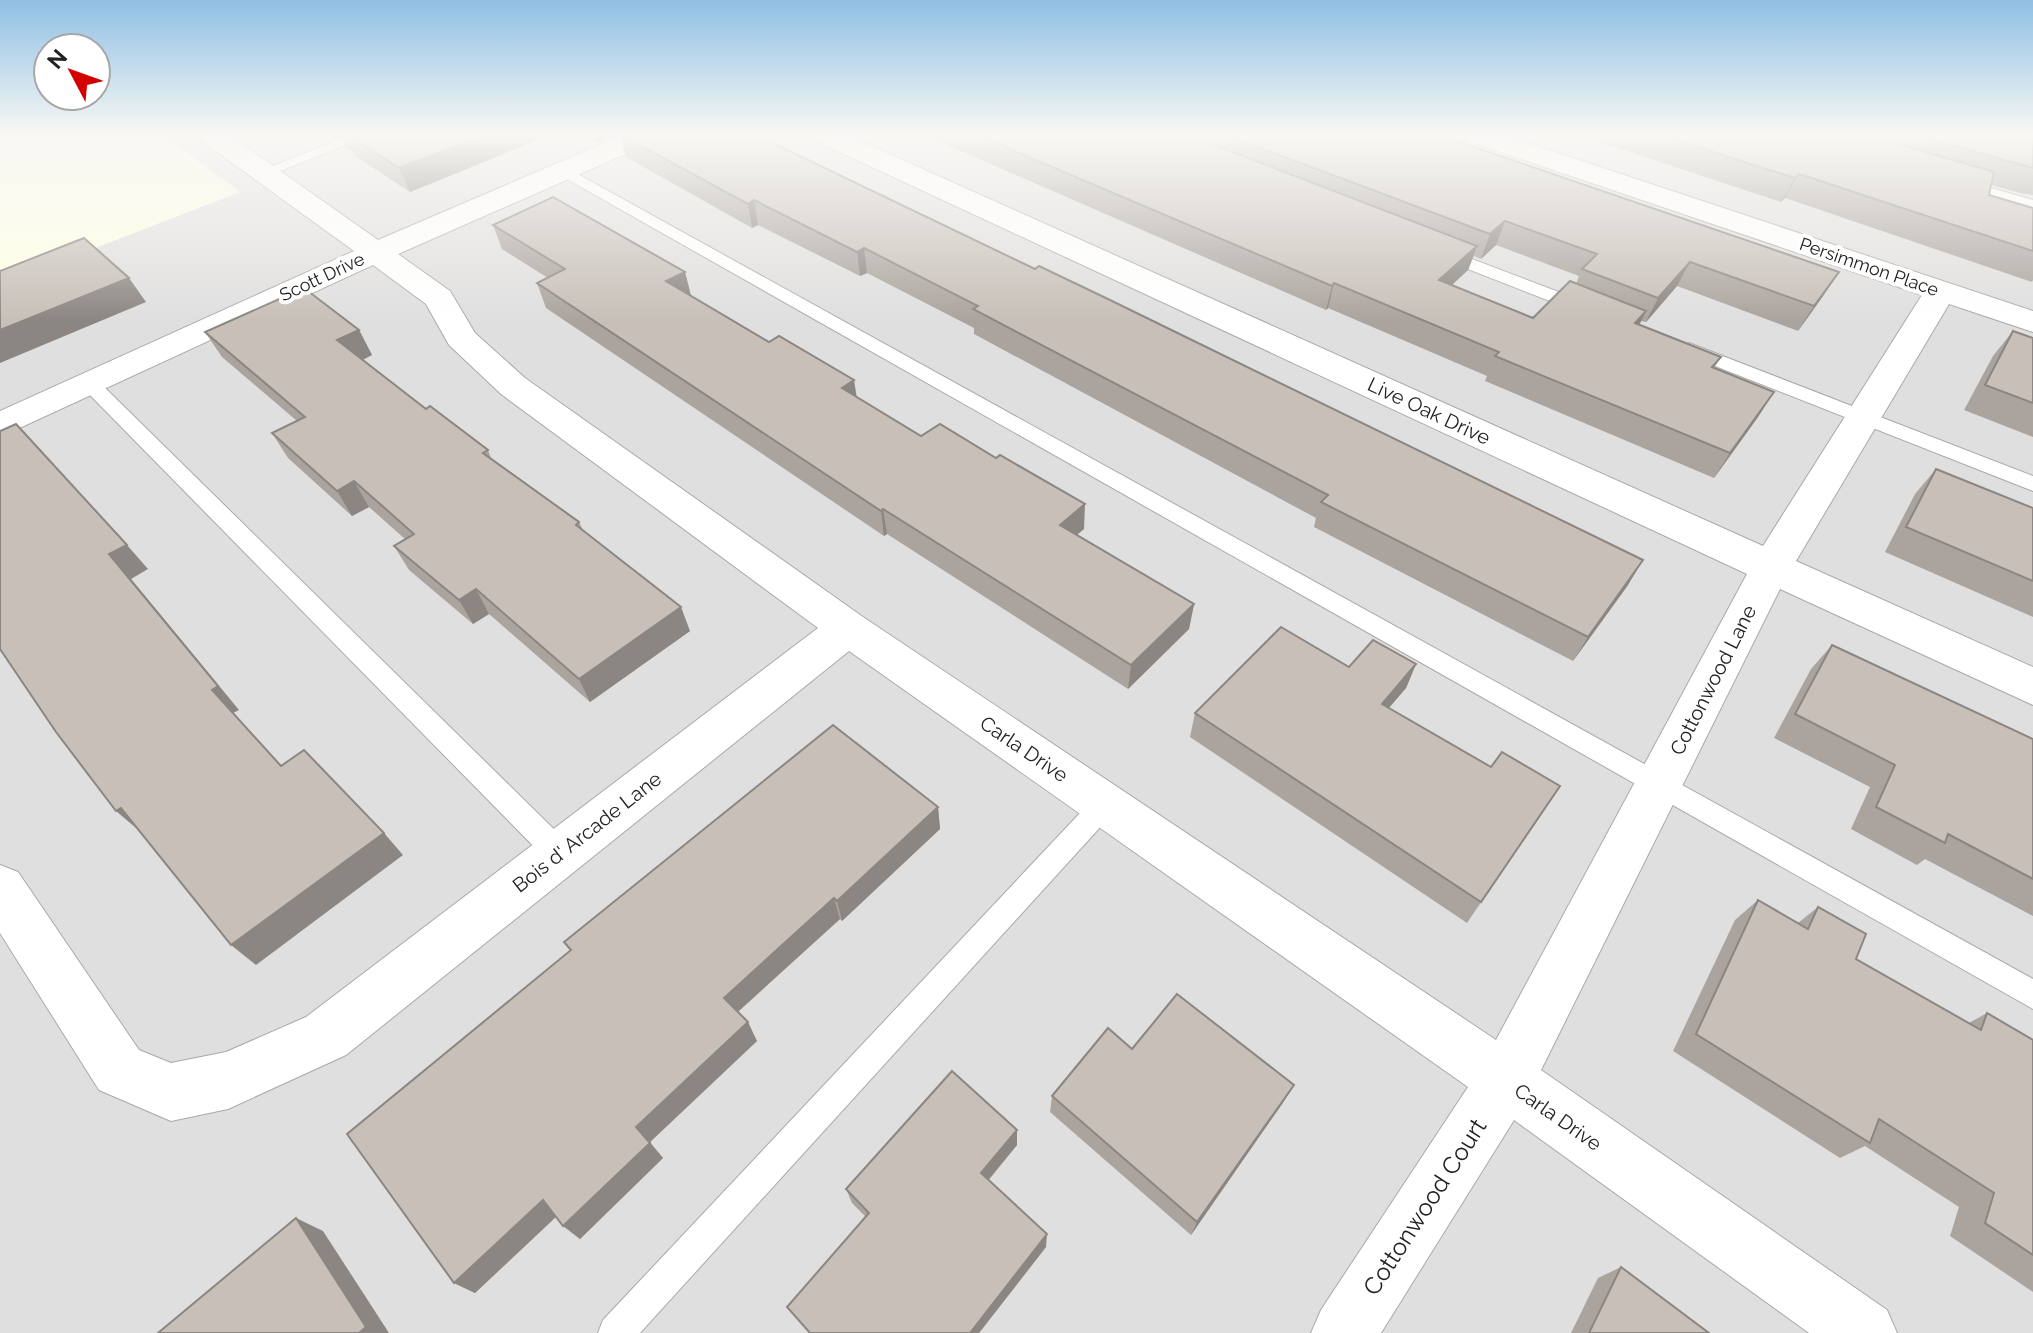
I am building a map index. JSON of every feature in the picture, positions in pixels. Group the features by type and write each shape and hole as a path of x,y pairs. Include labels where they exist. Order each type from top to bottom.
{"street":[{"name":"Carla Drive","path":"300,197 439,298 461,338 513,386 848,628 1506,1080 1864,1333"},
{"name":"Scott Drive","path":"0,425 503,197"},
{"name":"Live Oak Drive","path":"961,197 2033,687"},
{"name":"Persimmon Place","path":"1663,197 2033,322"},
{"name":"Cottonwood Lane","path":"1506,1080 1770,569 1941,291"},
{"name":"Bois d' Arcade Lane","path":"0,888 119,1070 171,1092 228,1080 326,1036 848,628"},
{"name":"Cottonwood Court","path":"1344,1333 1506,1080"}],"lane":[{"path":"610,197 2033,995"},
{"path":"2006,197 2033,205"},
{"path":"1422,244 1598,314"},
{"path":"1672,343 2033,484"},
{"path":"90,384 559,853"},
{"path":"616,1333 1105,804"}],"shaded area":[{"path":"0,197 227,197 0,285"},
{"path":"224,197 2033,197 2033,1333 0,1333 0,285"}],"building":[{"path":"553,197 685,272 666,281 769,342 779,336 854,380 842,388 921,436 940,424 996,458 1000,455 1085,504 1060,525 1194,604 1131,665 883,509 881,511 537,283 565,269 493,225"},
{"path":"735,197 886,197 1035,269 1039,266 1110,300 1643,560 1588,637 1321,502 1328,495 973,309 978,306 864,248 857,252 754,200 748,204"},
{"path":"1123,197 1350,197 1477,246 1439,280 1533,318 1570,281 1646,311 1635,323 1721,357 1712,367 1774,392 1730,453 1495,356 1499,352 1334,283 1332,286"},
{"path":"1392,197 1621,197 1839,272 1814,306 1690,262 1658,298 1582,269 1597,254 1505,221 1490,234"},
{"path":"1870,197 1996,197 2033,208 2033,251"},
{"path":"84,238 129,278 0,330 0,271"},
{"path":"304,288 359,330 337,340 426,409 430,406 488,450 483,453 579,522 576,525 681,607 579,679 476,589 459,600 394,546 414,534 354,481 337,491 272,433 305,417 205,332"},
{"path":"2013,331 2033,338 2033,403 1985,385"},
{"path":"16,424 127,545 109,554 218,686 212,690 281,766 304,750 384,833 231,945 121,808 116,811 56,732 0,649 0,431"},
{"path":"1936,469 2033,508 2033,581 1906,527"},
{"path":"1281,627 1349,667 1373,640 1416,664 1382,704 1491,767 1502,752 1560,786 1481,902 1195,713"},
{"path":"1832,645 2033,739 2033,879 1948,834 1945,843 1876,807 1895,765 1795,714"},
{"path":"833,725 938,807 837,901 834,898 724,998 748,1022 636,1127 650,1143 563,1226 543,1200 454,1283 347,1134 571,950 564,942"},
{"path":"1758,900 1808,929 1818,907 1866,934 1856,959 1981,1030 1987,1013 2033,1040 2033,1255 1985,1223 1994,1193 1879,1119 1870,1143 1696,1034"},
{"path":"1177,994 1294,1085 1197,1222 1052,1096 1108,1028 1132,1049"},
{"path":"952,1071 1017,1130 981,1173 1047,1234 970,1333 810,1333 787,1307 869,1213 846,1189"},
{"path":"296,1218 366,1327 359,1333 158,1333"},
{"path":"1621,1267 1709,1333 1589,1333"}]}
